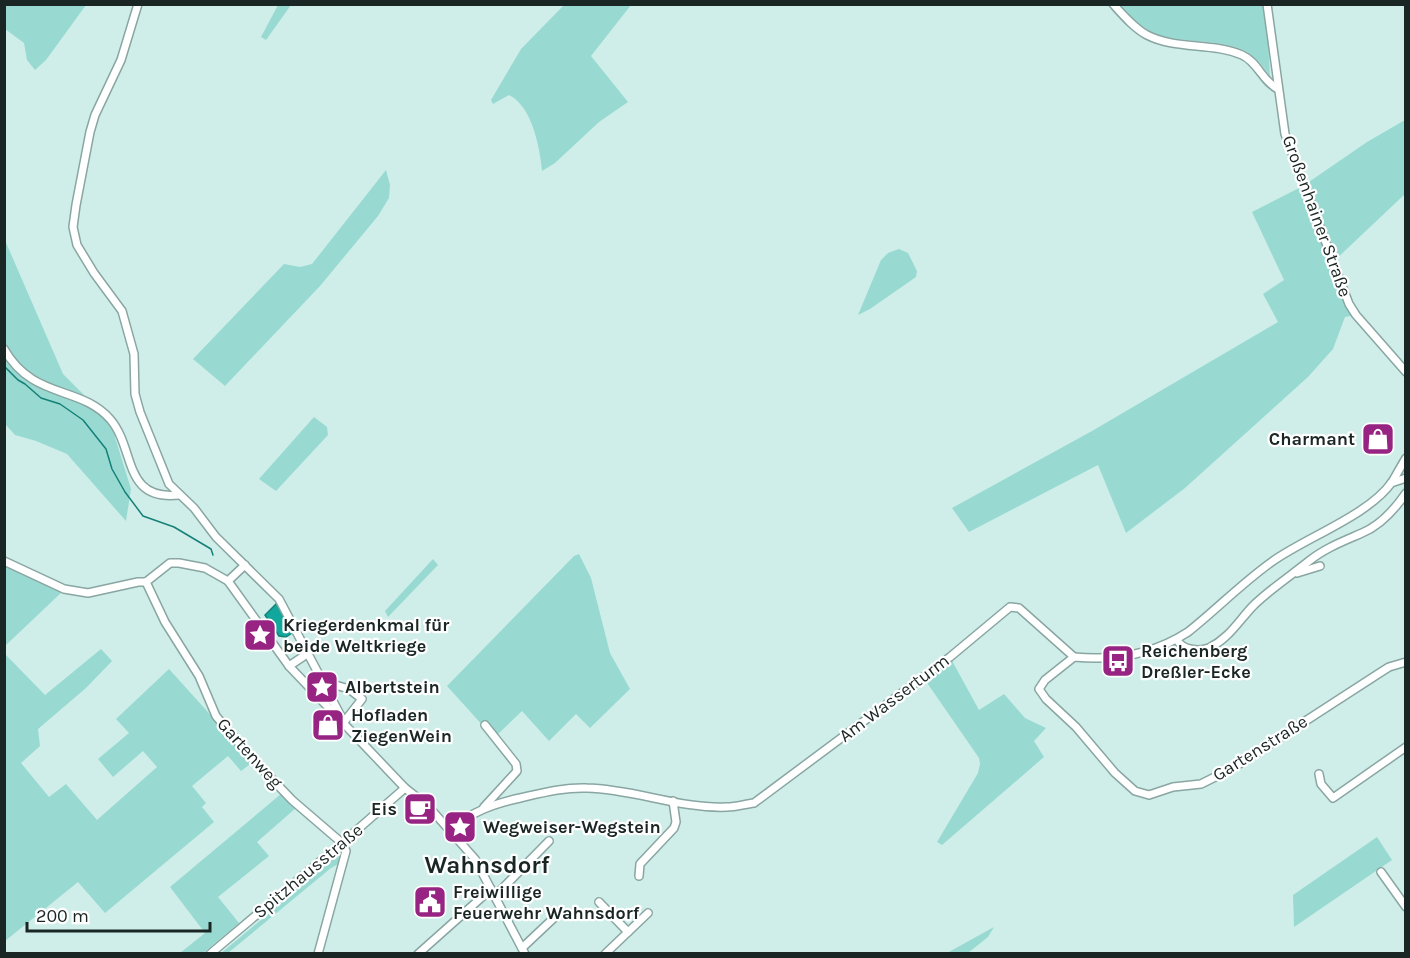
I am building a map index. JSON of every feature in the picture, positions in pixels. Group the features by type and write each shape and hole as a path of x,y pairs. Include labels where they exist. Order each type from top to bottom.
{"street":[{"path":"138,4 121,60 95,115 90,132 73,227 77,244 83,257 122,311 134,354 135,394 165,476 216,537 279,599 344,722"},
{"path":"1113,4 1138,29 1155,39 1239,53 1256,65 1270,85 1278,89"},
{"name":"Großenhainer Straße","path":"1267,4 1282,118 1289,148 1349,304 1406,372"},
{"path":"4,349 19,370 32,380 101,410 112,421 132,471 145,488 154,495 164,497 179,495"},
{"path":"1074,657 1117,658 1158,649 1177,640 1273,561 1356,512 1391,483 1406,458"},
{"path":"1391,483 1406,478"},
{"path":"1177,640 1180,645 1196,651 1209,648 1233,632 1253,606 1327,549 1363,533 1390,513 1406,493"},
{"path":"4,561 64,589 88,593 146,582 170,563 179,562 205,568 228,581 289,666 405,788 428,806 475,859 524,951 557,915"},
{"path":"228,581 245,565"},
{"path":"1294,574 1320,566"},
{"name":"Gartenweg","path":"146,582 165,622 199,676 216,716 292,800 342,843"},
{"name":"Am Wasserturm","path":"484,807 532,795 588,788 699,806 728,807 754,803 950,657 1010,607 1019,608 1074,657"},
{"path":"289,666 307,654"},
{"name":"Gartenstraße","path":"1074,657 1045,680 1039,689 1046,699 1076,727 1115,773 1135,790 1149,795 1173,787 1201,784 1233,768 1377,674 1389,667 1406,662"},
{"path":"318,697 332,684 349,689 362,699 344,722"},
{"path":"450,830 464,818 484,807 517,771 516,764 484,725"},
{"path":"1319,774 1321,784 1333,798 1406,747"},
{"name":"Spitzhausstraße","path":"210,954 405,788"},
{"path":"639,876 637,864 674,828 676,822 673,801"},
{"path":"418,954 493,892 549,841"},
{"path":"318,954 346,851 342,843"},
{"path":"1381,872 1406,907"},
{"path":"599,902 628,932"},
{"path":"605,954 648,913"}],"shaded area":[{"path":"4,5 86,5 46,60 35,70 27,60 24,43 5,29"},
{"path":"278,5 291,5 266,40 261,37"},
{"path":"564,5 631,5 591,56 628,102 599,122 555,163 542,171 537,140 524,108 509,95 493,104 491,100 521,49"},
{"path":"1119,5 1266,5 1270,76 1257,60 1245,51 1221,44 1156,34 1141,25"},
{"path":"1405,120 1405,194 1333,262 1356,315 1345,317 1333,349 1308,377 1185,488 1126,533 1098,465 969,532 952,508 1092,431 1278,322 1263,294 1284,280 1252,212 1303,186 1367,142"},
{"path":"386,170 390,185 389,198 378,216 320,286 225,386 193,359 284,264 300,267 312,264"},
{"path":"4,238 63,374 110,421 131,489 126,521 67,454 15,435 5,424"},
{"path":"899,249 908,253 917,271 916,277 858,315 881,260 888,253"},
{"path":"314,417 327,427 328,435 276,491 259,479"},
{"path":"579,554 591,578 610,653 630,689 590,728 576,714 549,741 522,711 494,738 447,686 574,556"},
{"path":"433,559 438,565 388,617 385,611"},
{"path":"5,563 47,586 63,591 5,646"},
{"path":"101,649 112,661 86,688 38,729 40,746 21,763 49,797 66,784 97,820 157,767 143,751 113,777 98,759 129,733 116,719 169,669 253,762 241,771 228,756 192,786 206,803 202,807 214,822 105,913 78,882 5,941 5,654 45,695"},
{"path":"950,657 979,710 1004,694 1025,718 1046,728 1034,741 1044,757 942,845 937,842 978,773 980,764 979,758 923,677"},
{"path":"281,794 296,808 257,842 269,856 218,897 239,923 203,953 180,953 205,933 170,887"},
{"path":"1377,837 1392,860 1294,927 1293,895"},
{"path":"339,849 342,849 340,863 228,953 220,954 274,909 274,904"},
{"path":"994,927 988,937 968,953 947,953"}],"water":[{"path":"277,603 292,633 286,637 279,636 265,615"}],"waterway":[{"path":"4,366 41,398 60,404 83,420 106,449 112,469 125,492 143,516 174,527 211,549 213,555"}],"place":[{"name":"Charmant","path":"1378,439"},
{"name":"Kriegerdenkmal für beide Weltkriege","path":"260,635"},
{"name":"Reichenberg Dreßler-Ecke","path":"1118,661"},
{"name":"Albertstein","path":"322,687"},
{"name":"Hofladen ZiegenWein","path":"328,725"},
{"name":"Eis","path":"420,809"},
{"name":"Wegweiser-Wegstein","path":"460,827"},
{"name":"Freiwillige Feuerwehr Wahnsdorf","path":"430,902"}],"district":[{"name":"Wahnsdorf","path":"487,865"}]}
